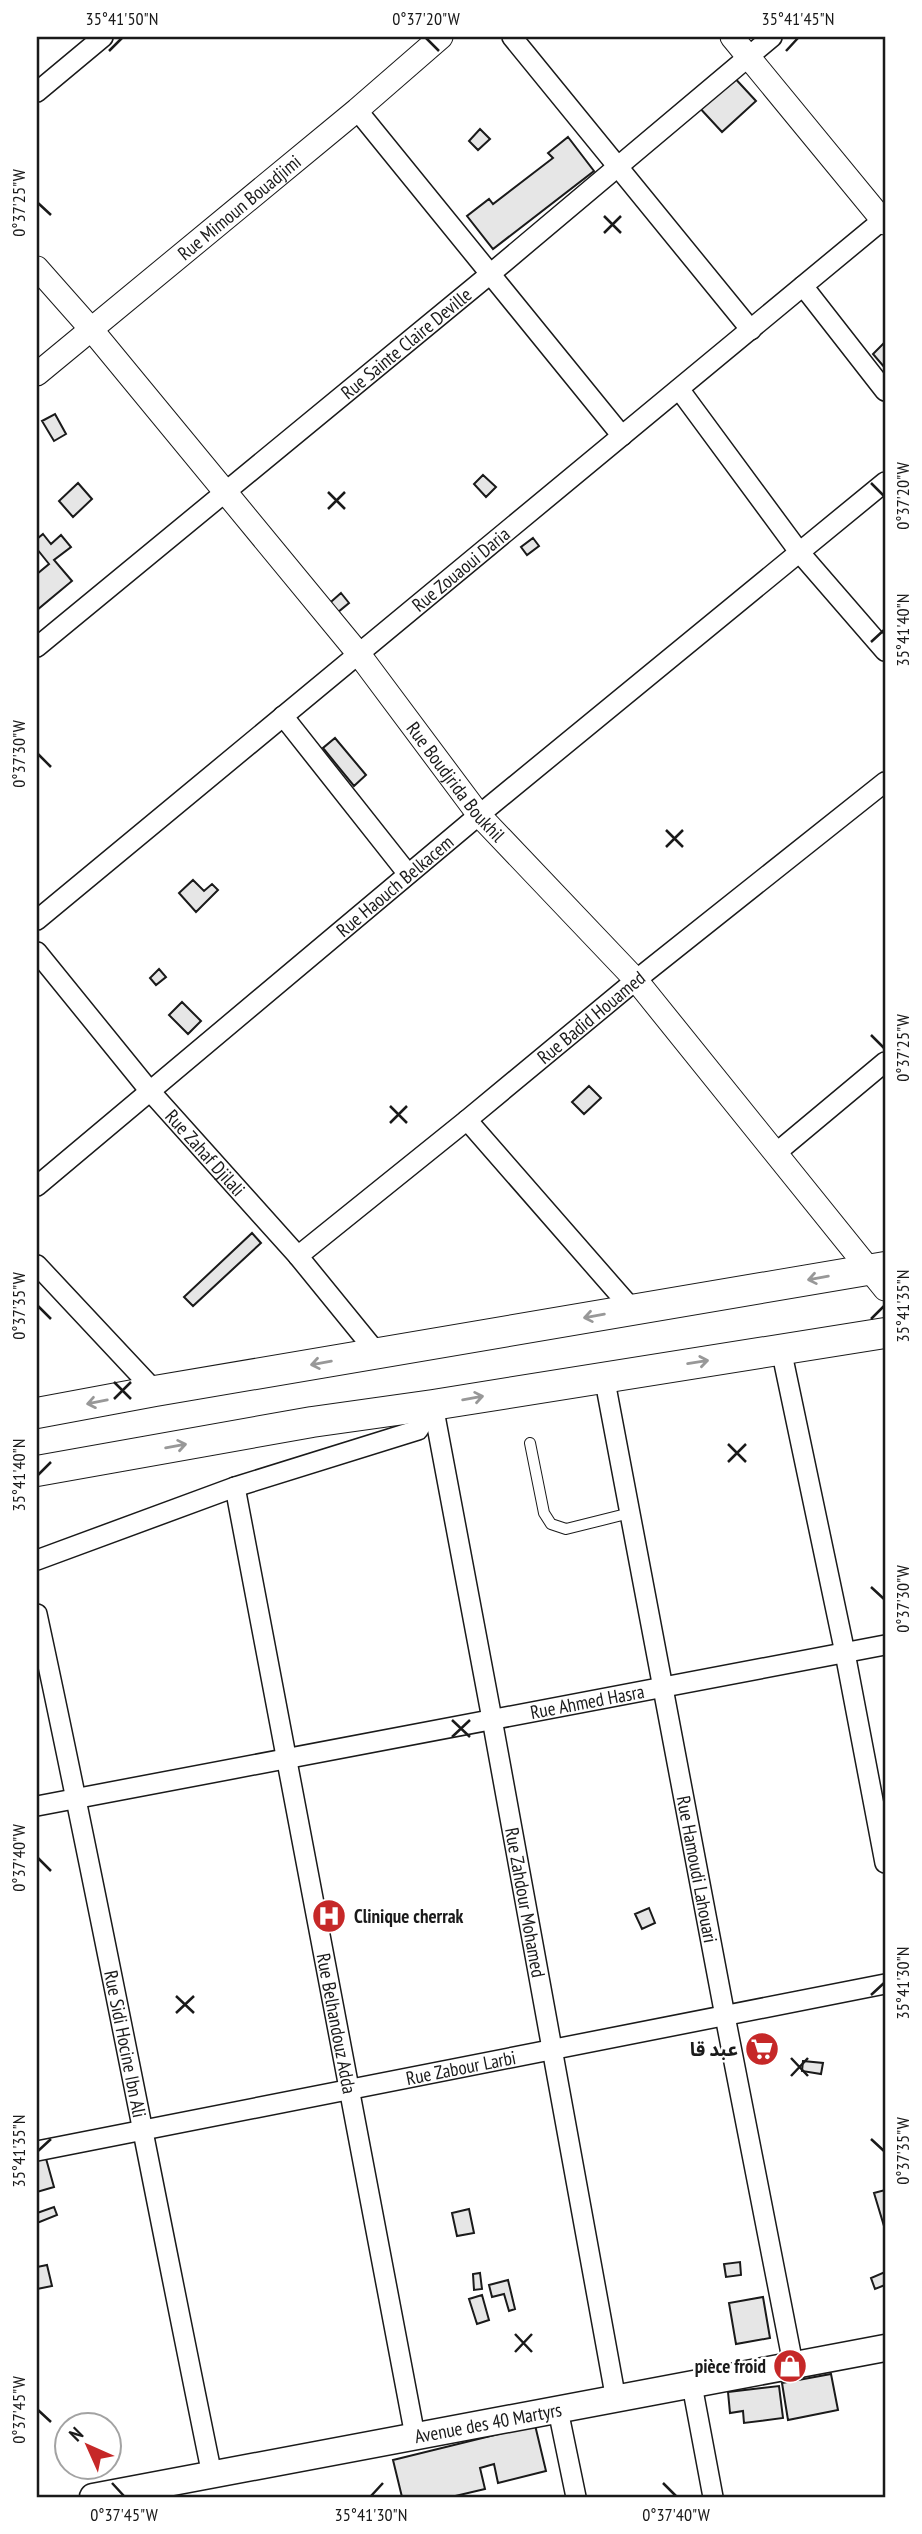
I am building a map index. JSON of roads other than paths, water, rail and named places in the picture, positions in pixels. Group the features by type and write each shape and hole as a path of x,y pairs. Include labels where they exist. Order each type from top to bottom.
{"main road":[{"path":"37,1413 633,1310 880,1275"},
{"path":"37,1471 312,1422 885,1332"},
{"name":"Avenue des 40 Martyrs","path":"93,2497 885,2348"}],"street":[{"path":"37,92 103,37"},
{"name":"Rue Mimoun Bouadjimi","path":"37,374 357,110 441,37"},
{"path":"512,37 751,330"},
{"path":"732,37 885,220"},
{"name":"Rue Sainte Claire Deville","path":"37,647 489,275 772,37"},
{"path":"357,110 622,436"},
{"name":"Rue Zouaoui Daria","path":"37,920 885,220"},
{"name":"Rue Boudjrida Boukhil","path":"37,268 91,329 358,653 480,815 636,980 776,1153 880,1275"},
{"path":"803,286 885,391"},
{"path":"679,389 800,553 885,651"},
{"name":"Rue Haouch Belkacem","path":"37,1186 408,874 885,482"},
{"path":"283,716 408,874"},
{"name":"Rue Badid Houamed","path":"298,1256 636,980 885,782"},
{"name":"Rue Zahaf Djilali","path":"37,953 149,1090 298,1256 377,1353"},
{"path":"776,1153 885,1062"},
{"path":"467,1120 633,1310"},
{"path":"37,1265 155,1391"},
{"path":"781,1349 845,1653 885,1863"},
{"name":"Rue Hamoudi Lahouari","path":"604,1376 724,2016 793,2364"},
{"path":"37,1560 235,1487 418,1430 433,1405"},
{"name":"Rue Zahdour Mohamed","path":"433,1405 616,2400"},
{"name":"Rue Belhandouz Adda","path":"235,1487 415,2436"},
{"name":"Rue Sidi Hocine Ibn Ali","path":"37,1614 77,1799 141,2131 212,2475"},
{"name":"Rue Ahmed Hasra","path":"37,1806 885,1645"},
{"name":"Rue Zabour Larbi","path":"37,2151 885,1984"},
{"path":"692,2385 713,2497"},
{"path":"558,2410 576,2497"}],"lane":[{"path":"530,1443 544,1513 551,1524 566,1529 631,1513"}],"place":[{"name":"Clinique cherrak","path":"329,1916"},
{"name":"عبد قا","path":"762,2049"},
{"name":"pièce froid","path":"790,2366"}]}
